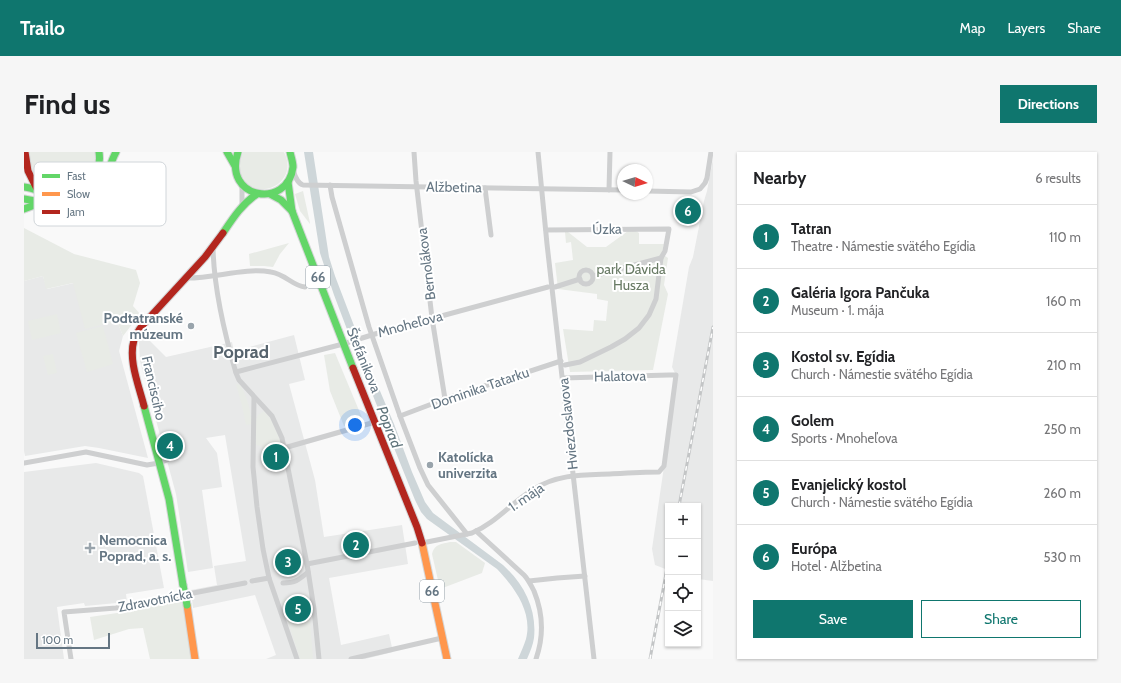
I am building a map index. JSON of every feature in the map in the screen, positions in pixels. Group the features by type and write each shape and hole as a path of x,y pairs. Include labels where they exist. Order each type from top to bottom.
{"main road":[{"path":"25,152 27,171 34,184"},
{"path":"100,152 100,162"},
{"path":"111,162 116,152"},
{"path":"226,152 235,167"},
{"path":"238,152 235,160 237,176 247,189 257,194 270,194 280,190 288,182"},
{"name":"66","path":"288,182 293,170 291,152"},
{"name":"Štefánikova","path":"288,182 292,211 346,343 375,422 411,510 446,659"},
{"path":"24,187 34,188"},
{"name":"Francisciho","path":"195,659 169,499 133,363 133,343 140,327 213,248 242,205 257,194"},
{"name":"Štefánikova","path":"270,194 281,200 292,211"},
{"path":"24,199 34,202"},
{"path":"24,209 34,205"}],"street":[{"name":"Bernolákova","path":"414,152 432,318 445,399"},
{"name":"Hviezdoslavova","path":"538,152 546,230 563,363 563,378 594,659"},
{"path":"609,190 610,152"},
{"path":"653,191 691,192 703,187 708,178 712,152"},
{"name":"Alžbetina","path":"293,170 296,179 303,185 617,190"},
{"path":"242,184 242,205"},
{"path":"330,185 334,205 372,335 400,416 428,485 464,534"},
{"path":"485,188 490,236"},
{"name":"Úzka","path":"546,230 669,229"},
{"name":"Dominika Tatarku","path":"400,416 445,399 563,363 580,362 625,339 639,328 649,315 656,299 661,258 665,251 669,229"},
{"path":"213,248 214,276 218,299 236,372 239,380 272,416 282,438 307,564 314,609 319,659"},
{"path":"580,279 584,283 588,283 592,280 593,276 661,258"},
{"path":"580,279 580,274 584,270 591,272 593,276"},
{"path":"185,278 214,276 248,271 273,272 284,276 299,286 305,287"},
{"path":"555,287 580,279"},
{"name":"Mnoheľova","path":"236,372 548,287"},
{"name":"Halatova","path":"563,378 676,376 664,466"},
{"path":"254,397 253,467 262,544 269,578 297,659"},
{"path":"284,448 375,422"},
{"path":"24,463 86,452 147,465 167,460"},
{"name":"1. mája","path":"418,543 476,531 498,517 522,497 536,488 560,478 574,475 659,472 664,466"},
{"path":"476,531 529,581 538,603 542,622 541,640 536,659"},
{"path":"307,564 418,543"},
{"path":"283,583 291,583 300,579 308,572"},
{"path":"529,581 584,576"},
{"path":"252,581 269,578"},
{"name":"Zdravotnícka","path":"71,659 64,612 116,608 245,583"},
{"path":"351,659 442,638"}],"shaded area":[{"path":"713,159 713,581 701,579 701,503 665,503 665,569 655,565 652,549 677,377 672,367 689,267 693,257"},
{"path":"43,276 47,289 74,283 117,321 123,336 119,351 148,458 85,446 25,456 24,281"},
{"path":"142,335 145,336 166,357 232,342 234,351 294,335 305,380 289,384 315,480 324,537 402,525 408,564 329,578 341,645 389,634 393,652 365,659 266,659 276,655 255,595 193,608 191,590 217,585 214,566 246,561 225,435 206,438 217,453 222,487 202,490 213,568 188,572 176,494 140,361 139,342"},
{"name":"Nemocnica Poprad, a. s.","path":"96,463 139,473 143,476 164,588 126,594 127,602 85,606 84,603 57,607 64,659 24,659 24,472"}],"green space":[{"path":"28,152 96,152 96,162 34,162 34,181 30,169"},
{"path":"243,152 284,152 287,164 286,174 281,182 273,187 264,189 255,188 247,183 240,170 240,162"},
{"path":"303,191 310,224 300,211 295,194"},
{"path":"24,228 74,254 136,270 140,283 133,306 140,314 123,336 117,321 85,329 73,283 46,289 43,276 24,281"},
{"name":"park Dávida Husza","path":"628,231 636,231 639,233 639,244 664,244 662,254 668,258 664,285 668,294 653,370 570,372 563,329 593,331 594,320 606,321 608,301 597,299 597,294 558,289 555,263 573,260 571,242 566,243 565,232 568,232 587,247 606,247"},
{"path":"289,243 280,254 273,267 250,266 249,254"},
{"path":"57,314 61,333 32,340 28,321"},
{"path":"103,326 113,364 87,372 76,333"},
{"path":"335,353 363,420 344,426 330,391 324,355"},
{"path":"53,354 57,373 48,375 43,356"},
{"path":"236,384 240,385 247,399 252,424 246,425"},
{"path":"264,411 270,418 280,440 276,448 265,450 261,446 256,445 256,420 258,415"},
{"path":"456,542 485,563 482,573 440,589 432,554 436,546"},
{"path":"305,594 310,621 313,659 300,659 281,600"},
{"path":"182,598 192,659 150,659 143,628 129,629 94,640 90,617 117,613"}],"water":[{"path":"304,152 313,152 329,257 335,276 369,365 425,502 433,513 503,565 523,589 531,607 534,627 534,641 527,659 518,659 526,639 527,619 520,601 510,584 497,569 427,519 421,512 415,500 359,361 320,253"}],"railway":[{"path":"680,503 713,327"},
{"path":"650,659 666,575"}],"traffic: fast":[{"path":"99,152 99,162"},
{"path":"112,162 116,152"},
{"path":"227,152 235,166"},
{"path":"238,152 236,168 239,180 247,189 258,193 269,194 280,189 289,181 293,167 290,152"},
{"path":"288,182 292,211 353,368"},
{"path":"24,187 34,190"},
{"path":"223,233 242,207 257,194"},
{"path":"270,194 281,200 292,211"},
{"path":"24,199 34,201"},
{"path":"24,209 34,205"},
{"path":"144,406 169,499 183,585"},
{"path":"183,585 187,605"}],"traffic: slow":[{"path":"422,543 447,659"},
{"path":"187,605 195,659"}],"traffic: jam":[{"path":"25,152 28,171 34,183"},
{"path":"144,406 133,364 132,356 135,337 143,325 205,257 223,233"},
{"path":"353,368 417,527 422,543"}],"place":[{"name":"Európa","path":"688,211"},
{"name":"Podtatranské múzeum","path":"191,326"},
{"name":"Golem","path":"170,446"},
{"name":"Tatran","path":"276,457"},
{"name":"Katolícka univerzita","path":"430,465"},
{"name":"Galéria Igora Pančuka","path":"356,545"},
{"name":"Nemocnica Poprad, a. s.","path":"90,548"},
{"name":"Kostol sv. Egídia","path":"288,562"},
{"name":"Evanjelický kostol","path":"298,609"}],"district":[{"name":"Poprad","path":"241,352"}]}
